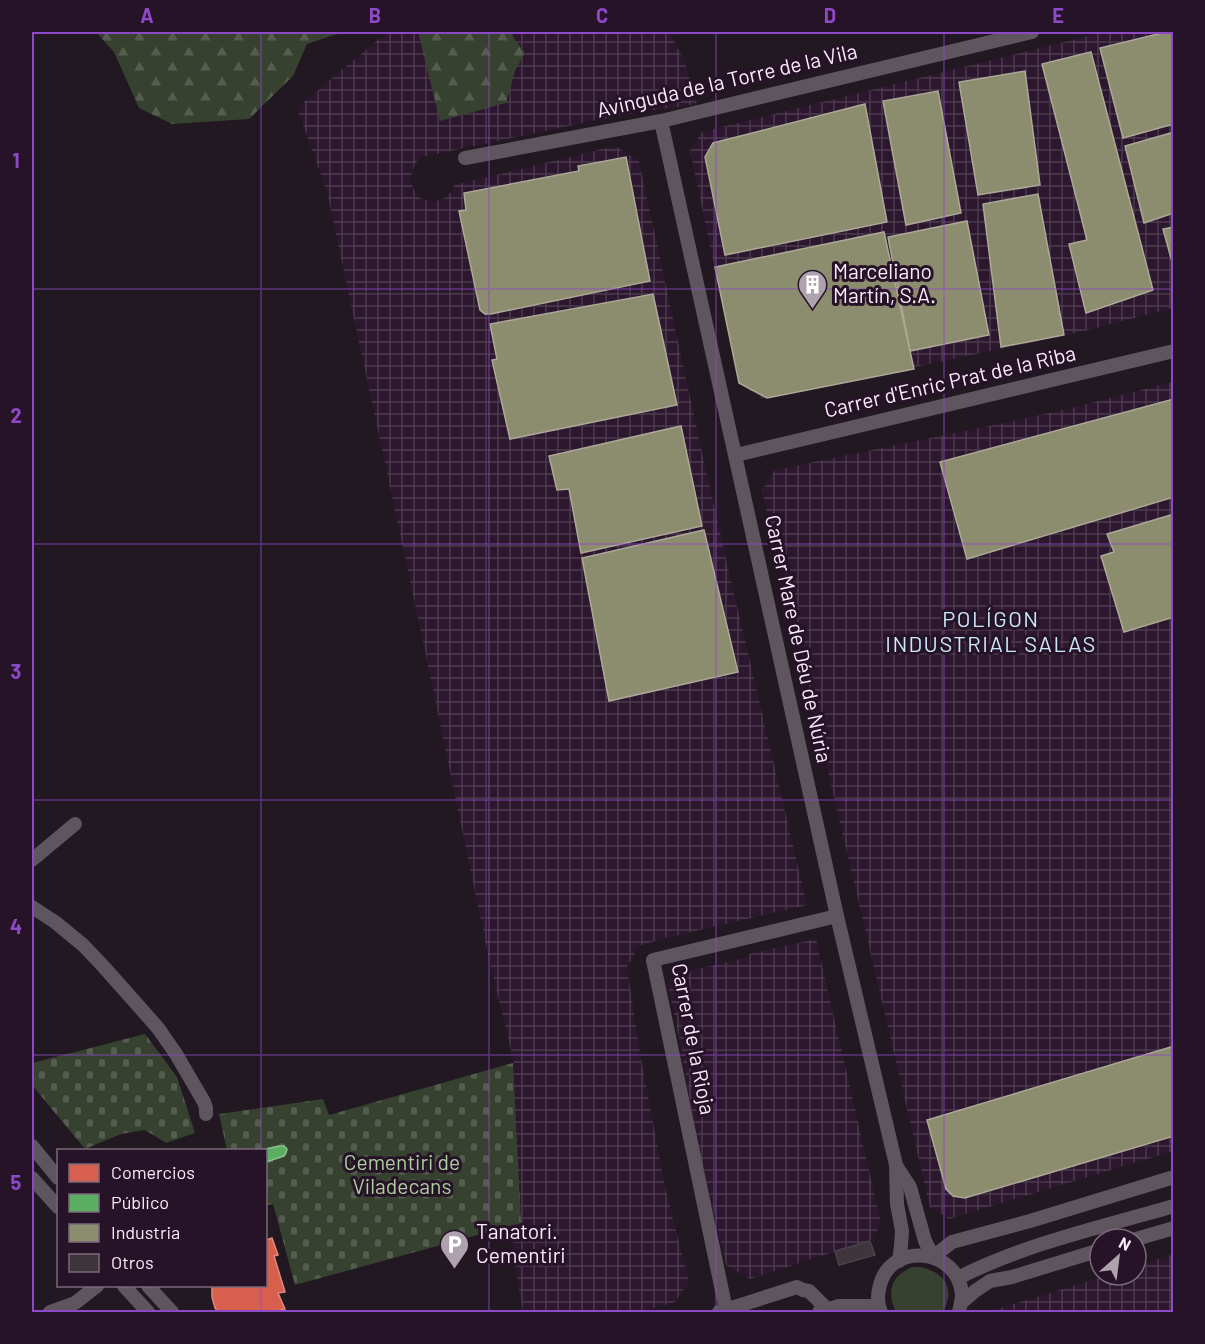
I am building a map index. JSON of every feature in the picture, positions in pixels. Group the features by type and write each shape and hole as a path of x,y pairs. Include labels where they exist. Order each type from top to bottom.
{"street":[{"name":"Avinguda de la Torre de la Vila","path":"465,158 661,121 1032,32"},
{"name":"Carrer Mare de Déu de Núria","path":"661,121 837,916 896,1165"},
{"name":"Carrer d'Enric Prat de la Riba","path":"736,455 1173,351"},
{"path":"32,860 75,824"},
{"path":"32,907 83,945 158,1028 204,1102 206,1114"},
{"name":"Carrer de la Rioja","path":"721,1311 654,960 837,916"},
{"path":"32,1146 57,1177"},
{"path":"896,1165 910,1187 925,1241 933,1257"},
{"path":"896,1165 897,1204 902,1231 902,1246 898,1261"},
{"path":"933,1257 952,1242 1030,1221 1173,1177"},
{"path":"32,1178 57,1206"},
{"path":"958,1278 985,1264 1053,1241 1173,1206"},
{"path":"1148,1235 1173,1228"},
{"path":"960,1308 975,1291 990,1281 1012,1277 1088,1254"},
{"path":"721,1311 797,1287 810,1291 823,1311 839,1306 880,1309 877,1294 881,1279 890,1266 904,1257 919,1255 933,1257 945,1263 958,1278 962,1295 960,1308"},
{"path":"50,1312 75,1303 96,1287"},
{"path":"125,1287 148,1312"},
{"path":"149,1287 171,1312"}],"shaded area":[{"path":"387,32 669,32 685,62 697,104 621,115 422,157 415,164 411,176 411,183 416,194 420,198 433,202 445,198 454,185 615,146 639,161 729,572 807,905 669,939 668,937 639,946 627,967 640,1053 665,1187 689,1282 675,1302 640,1312 523,1312 516,1271 510,1202 508,1065 514,1063 488,955 327,192 297,108"},
{"path":"1104,32 1173,32 1173,308 1076,333 763,399 739,383 690,151 702,132"},
{"path":"1173,382 1173,1151 949,1219 930,1207 762,490 775,470 1063,410"},
{"path":"816,939 881,1223 873,1239 750,1279 726,1265 696,1137 668,984 679,971 680,973 749,957 749,954"},
{"path":"1174,1256 1173,1312 987,1312 1088,1281 1088,1287 1148,1287 1148,1262"}],"green space":[{"path":"96,32 343,32 307,44 293,76 249,119 172,124 139,108 114,52"},
{"path":"418,32 512,32 525,53 515,71 506,103 440,121"},
{"path":"145,1034 177,1077 195,1133 166,1143 145,1130 121,1134 85,1149 32,1085 32,1063"},
{"name":"Cementiri de Viladecans","path":"513,1063 521,1223 295,1285 273,1204 267,1205 267,1149 227,1149 219,1114 323,1099 329,1115"},
{"path":"913,1267 931,1270 944,1280 948,1295 942,1312 896,1312 891,1298 895,1279"}],"building: Comercios":[{"path":"272,1238 278,1255 274,1256 285,1292 278,1293 285,1309 274,1312 218,1312 212,1297 212,1287 267,1287 267,1240"}],"building: Público":[{"path":"284,1146 287,1149 284,1156 267,1162 266,1149"}],"building: Industria":[{"path":"1174,32 1174,124 1123,138 1100,48"},
{"path":"1091,52 1153,290 1086,313 1069,244 1087,240 1042,64"},
{"path":"1025,71 1040,185 978,195 959,82"},
{"path":"938,91 961,213 906,225 883,101"},
{"path":"865,104 887,222 725,255 705,157 713,143"},
{"path":"1174,132 1174,213 1144,223 1125,146"},
{"path":"626,157 650,281 491,314 485,314 480,310 459,211 466,210 464,193 579,171 578,166"},
{"path":"1038,194 1064,335 1001,347 983,204"},
{"path":"967,221 989,335 910,351 888,237"},
{"path":"1174,227 1174,269 1163,229"},
{"name":"Marceliano Martín, S.A.","path":"884,232 914,369 767,398 739,383 715,267"},
{"path":"653,294 677,405 510,439 492,360 497,359 490,324"},
{"path":"1174,399 1174,497 967,559 940,462"},
{"path":"681,426 702,526 581,553 569,489 557,490 549,456"},
{"path":"1174,514 1174,617 1124,632 1101,556 1114,552 1107,534"},
{"path":"704,530 738,672 609,701 582,558"},
{"path":"1174,1046 1174,1136 965,1198 953,1196 946,1189 927,1120"}],"building: Otros":[{"path":"870,1241 875,1255 839,1265 835,1251"}],"place":[{"name":"Marceliano Martín, S.A.","path":"812,310"},
{"name":"Tanatori. Cementiri","path":"455,1270"}],"district":[{"name":"POLÍGON INDUSTRIAL SALAS","path":"991,632"}]}
